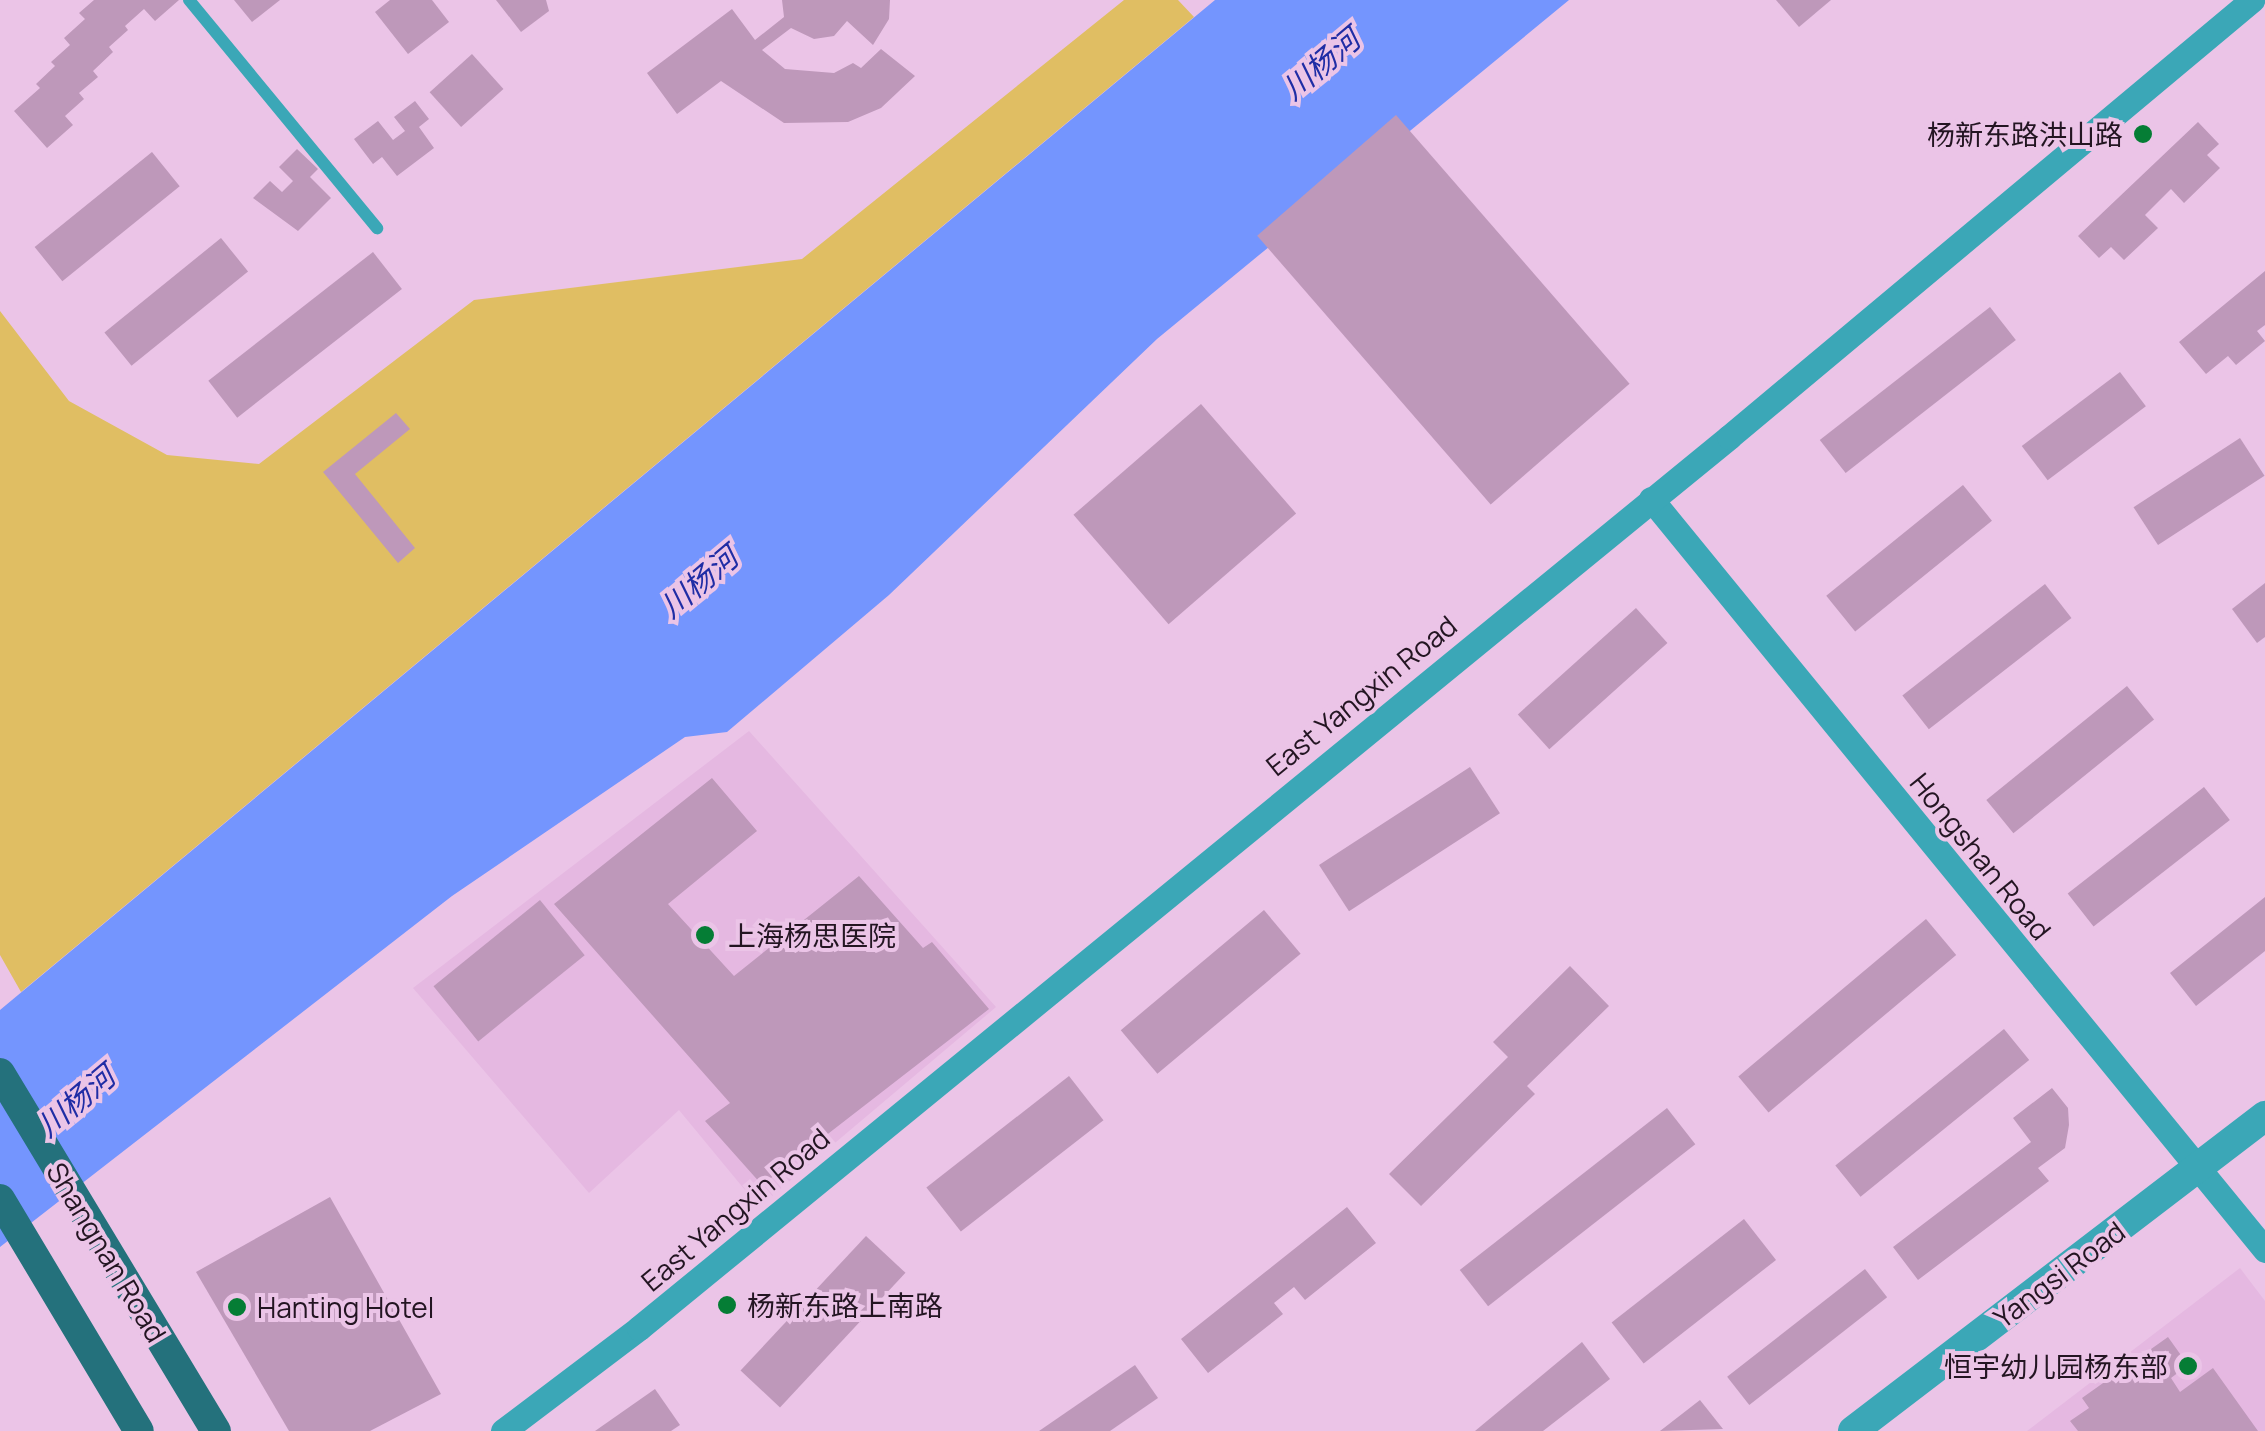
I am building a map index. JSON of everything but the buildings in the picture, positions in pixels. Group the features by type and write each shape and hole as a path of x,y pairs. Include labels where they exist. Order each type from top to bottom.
{"main road":[{"name":"Shangnan Road","path":"0,1073 216,1431"},
{"path":"0,1199 139,1431"}],"street":[{"name":"East Yangxin Road","path":"504,1431 639,1328 1651,500 2252,0"},
{"name":"Hongshan Road","path":"1651,500 2265,1250"},
{"name":"Yangsi Road","path":"1852,1431 2265,1116"}],"lane":[{"path":"189,0 377,228"}],"shaded area":[{"path":"1124,0 1178,0 1194,17 21,992 0,955 0,311 69,401 167,455 259,464 474,300 802,259"},
{"name":"上海杨思医院","path":"749,731 996,1007 759,1207 679,1110 589,1193 413,988"},
{"name":"恒宇幼儿园杨东部","path":"2240,1268 2265,1301 2265,1431 2027,1431"}],"water":[{"name":"川杨河","path":"1215,0 1569,0 1157,339 889,595 727,732 685,737 452,896 0,1247 0,1010"}],"place":[{"name":"杨新东路洪山路","path":"2143,134"},
{"name":"上海杨思医院","path":"705,935"},
{"name":"杨新东路上南路","path":"727,1305"},
{"name":"Hanting Hotel","path":"237,1307"},
{"name":"恒宇幼儿园杨东部","path":"2188,1366"}]}
